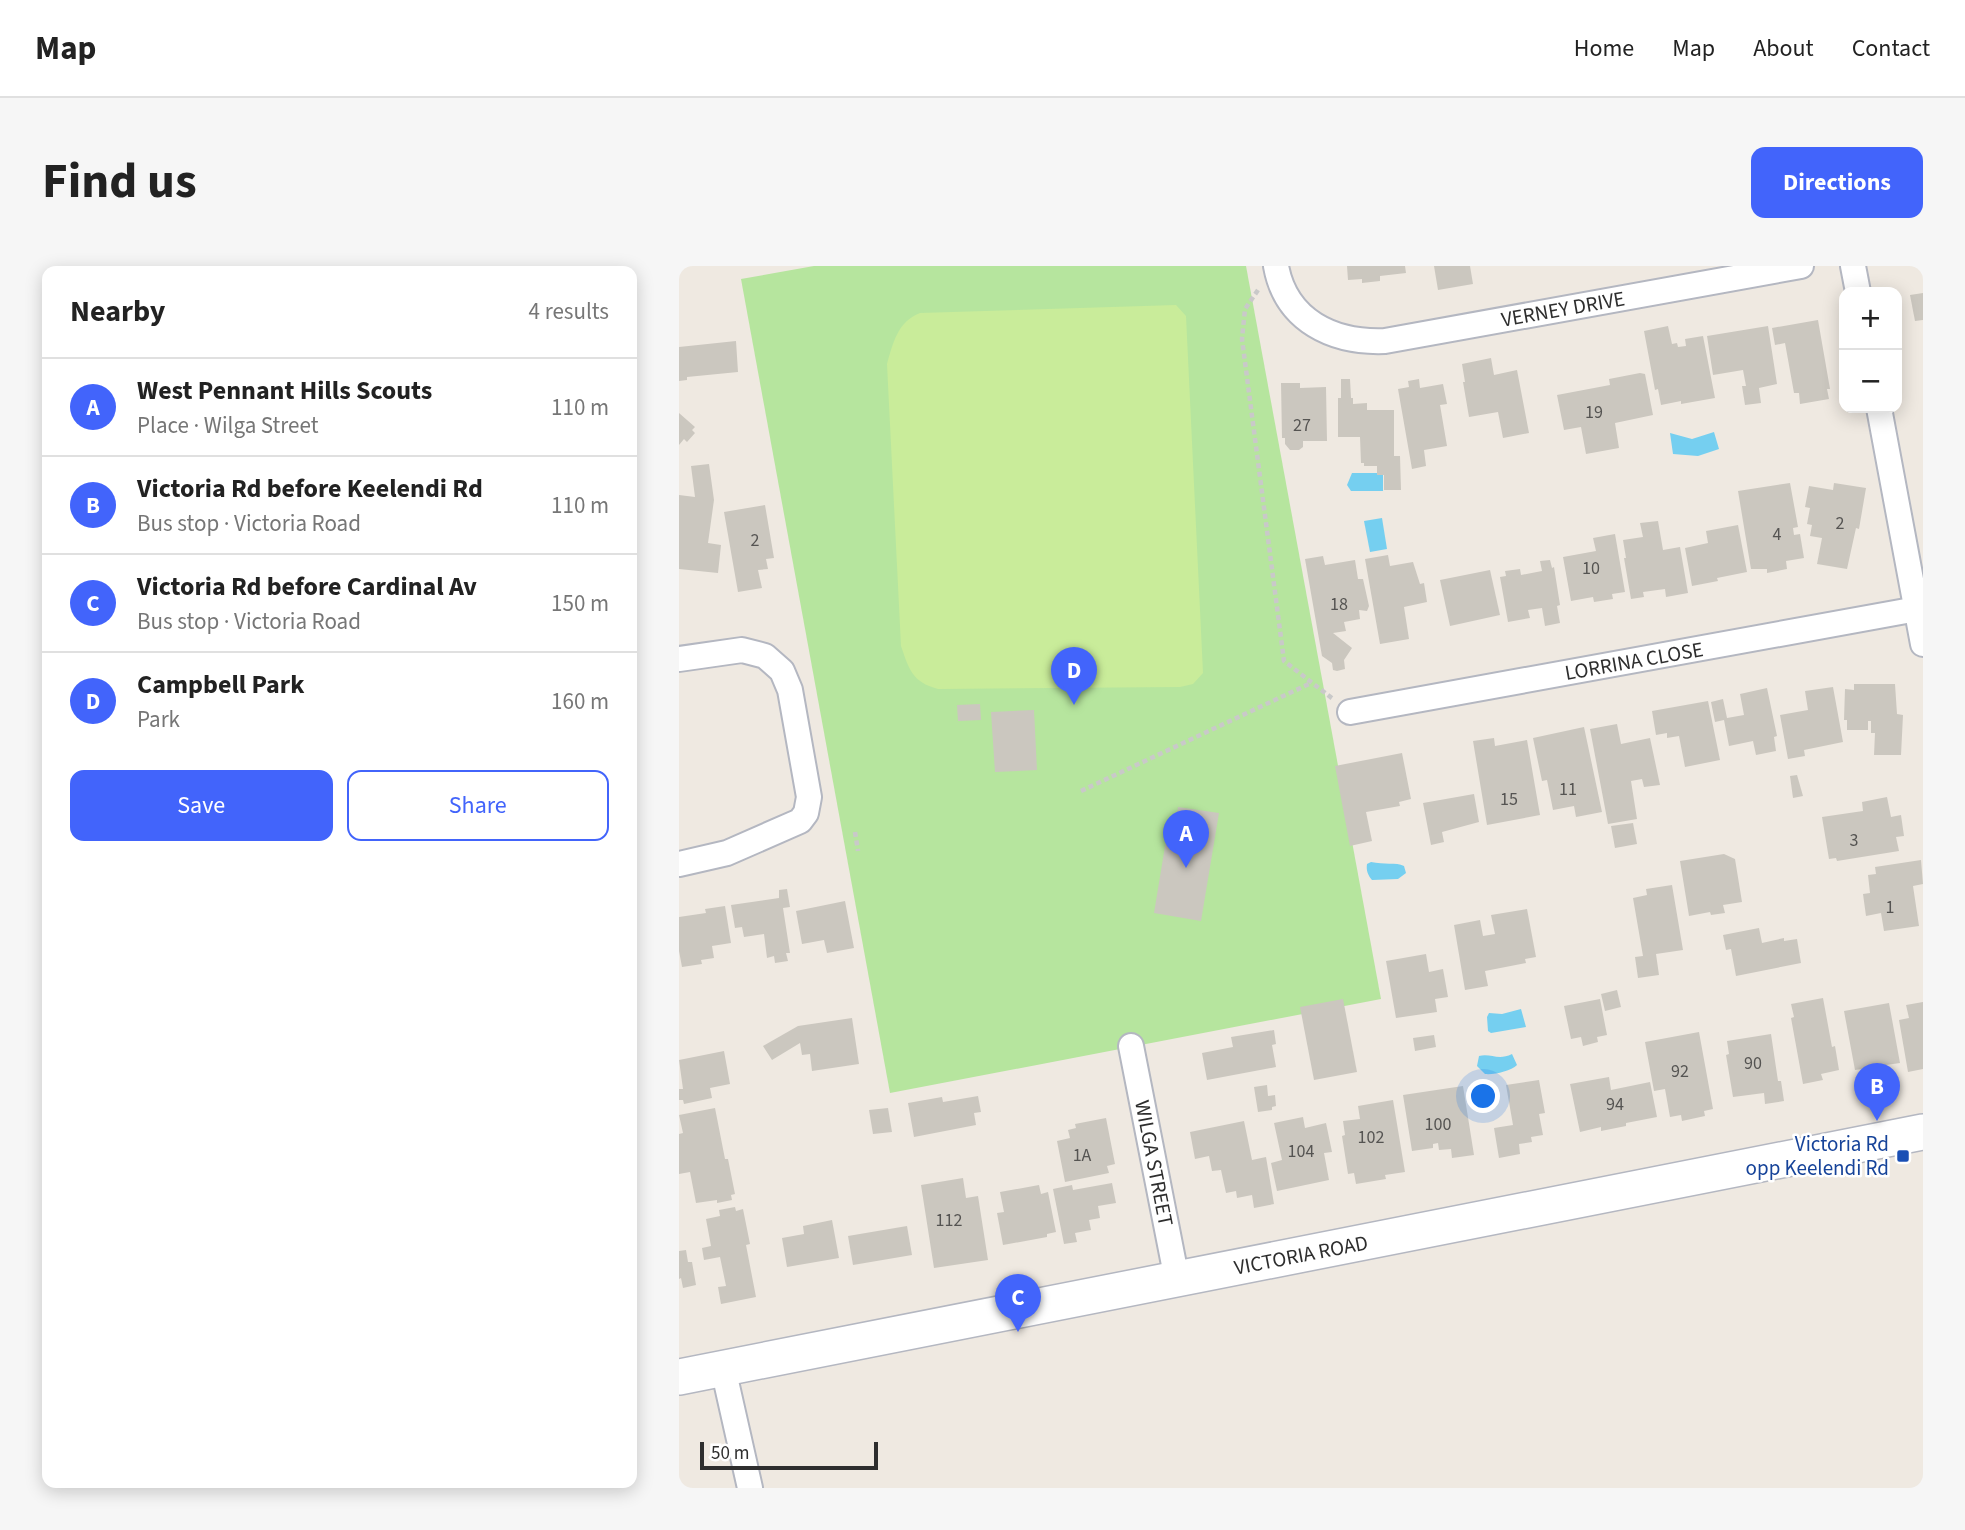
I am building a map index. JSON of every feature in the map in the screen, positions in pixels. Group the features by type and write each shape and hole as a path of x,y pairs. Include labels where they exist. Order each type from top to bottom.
{"street":[{"name":"VERNEY DRIVE","path":"1278,275 1287,300 1301,316 1326,331 1362,342 1385,341 1801,266"},
{"path":"1853,266 1857,287"},
{"path":"1880,413 1923,644"},
{"name":"LORRINA CLOSE","path":"1350,712 1917,609"},
{"path":"679,659 742,650 765,656 782,671 790,690 809,806 800,821 727,853 679,864"},
{"name":"WILGA STREET","path":"1131,1046 1177,1280"},
{"name":"VICTORIA ROAD","path":"679,1377 1923,1132"},
{"path":"723,1368 750,1488"}],"path":[{"path":"1278,275 1260,288 1245,309 1242,339 1284,662 1350,712"},
{"path":"1081,791 1311,683"},
{"path":"855,832 858,851"}],"green space":[{"path":"814,266 1246,266 1381,999 890,1093 741,279"},
{"path":"1176,305 1186,316 1203,673 1193,684 1180,687 938,689 922,683 909,668 901,646 887,364 901,327 920,313"}],"water":[{"path":"1714,432 1719,449 1698,456 1673,454 1670,433 1692,439"},
{"path":"1352,473 1383,473 1383,491 1351,491 1347,485"},
{"path":"1382,518 1387,549 1370,552 1364,521"},
{"path":"1371,862 1401,865 1406,873 1398,879 1372,880 1367,869 1367,864"},
{"path":"1521,1009 1526,1027 1491,1033 1488,1031 1489,1013 1502,1014"},
{"path":"1512,1054 1517,1065 1507,1071 1485,1074 1477,1066 1479,1056 1503,1057"}],"building":[{"path":"1347,266 1405,266 1406,273 1380,276 1380,281 1362,283 1362,279 1348,280"},
{"path":"1434,266 1470,266 1473,284 1438,290"},
{"path":"1923,293 1923,320 1915,321 1910,295"},
{"path":"1818,320 1830,389 1827,389 1829,399 1800,404 1799,393 1794,393 1785,343 1775,345 1772,328"},
{"path":"1668,326 1672,344 1677,343 1678,347 1686,346 1685,339 1703,336 1715,398 1661,405 1658,389 1655,390 1644,331"},
{"path":"1768,326 1777,384 1759,388 1761,403 1745,405 1743,370 1713,375 1707,336"},
{"path":"736,341 738,372 687,377 687,380 679,381 679,347"},
{"path":"1491,358 1494,375 1517,370 1529,433 1503,438 1498,412 1469,417 1462,364"},
{"path":"1645,374 1653,415 1615,423 1619,448 1586,454 1581,427 1564,430 1557,395 1610,385 1609,379"},
{"path":"1341,379 1350,379 1353,404 1367,403 1367,410 1394,410 1394,456 1400,456 1401,490 1384,490 1384,475 1377,475 1377,466 1364,466 1364,463 1361,463 1360,437 1338,437"},
{"path":"1419,379 1420,388 1443,384 1447,404 1440,405 1447,446 1424,450 1426,466 1412,469 1398,389 1409,387 1408,381"},
{"path":"1281,383 1300,383 1300,388 1326,387 1327,441 1303,441 1303,447 1299,450 1290,450 1285,444 1285,438 1282,438"},
{"path":"679,413 695,427 692,430 695,433 687,442 684,439 679,445"},
{"path":"709,464 714,500 708,543 721,545 718,573 679,569 679,495 695,497 691,466"},
{"path":"1790,483 1798,527 1793,528 1794,535 1800,534 1804,558 1786,561 1787,569 1767,573 1767,569 1751,569 1738,491"},
{"path":"1834,483 1866,488 1859,529 1856,528 1847,569 1817,564 1822,538 1810,536 1812,525 1807,524 1810,508 1805,507 1809,486 1833,490"},
{"path":"765,505 774,558 766,559 768,569 758,570 762,588 738,592 724,512"},
{"path":"1658,521 1663,550 1680,547 1688,593 1666,597 1665,589 1643,592 1644,597 1631,599 1623,540 1643,537 1640,523"},
{"path":"1738,525 1747,572 1692,586 1685,548 1708,543 1706,531"},
{"path":"1615,534 1625,592 1612,594 1613,599 1594,602 1593,597 1571,601 1563,557 1596,551 1593,538"},
{"path":"1388,555 1390,566 1413,562 1420,584 1424,583 1427,602 1404,607 1409,639 1380,644 1365,559"},
{"path":"1323,556 1325,565 1355,560 1358,579 1363,579 1369,606 1367,611 1359,610 1360,619 1344,622 1346,631 1333,633 1352,648 1344,660 1345,669 1337,671 1333,670 1332,663 1322,656 1305,559"},
{"path":"1550,560 1552,568 1554,567 1560,623 1545,626 1542,608 1528,610 1530,618 1508,622 1500,577 1506,576 1505,571 1520,569 1521,575 1542,571 1540,561"},
{"path":"1490,570 1500,615 1450,626 1440,580"},
{"path":"1854,684 1895,684 1897,714 1903,715 1901,755 1874,755 1875,733 1871,733 1871,721 1868,721 1868,730 1847,730 1847,720 1844,720 1845,689 1854,690"},
{"path":"1833,687 1843,742 1804,750 1805,756 1788,759 1780,715 1808,710 1805,691"},
{"path":"1767,688 1777,736 1774,737 1776,751 1756,755 1753,741 1729,746 1724,720 1715,722 1711,702 1723,699 1727,718 1744,715 1740,694"},
{"path":"1708,701 1720,760 1685,767 1679,736 1667,738 1667,733 1656,735 1652,711"},
{"path":"980,704 981,720 958,721 957,705"},
{"path":"1034,710 1037,770 995,772 991,712"},
{"path":"1617,724 1621,744 1650,738 1660,785 1644,787 1642,779 1631,781 1637,819 1608,824 1590,729"},
{"path":"1584,727 1602,812 1576,817 1574,806 1553,810 1547,780 1542,781 1533,738"},
{"path":"1494,738 1495,746 1527,740 1540,815 1487,825 1473,741"},
{"path":"1402,753 1411,799 1399,802 1400,806 1366,812 1372,841 1350,846 1335,766"},
{"path":"1797,775 1803,796 1793,798 1790,776"},
{"path":"1474,794 1479,822 1442,832 1444,842 1431,845 1423,803"},
{"path":"1887,797 1891,817 1901,815 1904,836 1896,837 1899,851 1837,861 1836,858 1829,859 1822,817 1863,811 1862,802"},
{"path":"1178,807 1219,813 1201,921 1154,913 1169,822 1175,823"},
{"path":"1633,823 1637,844 1615,848 1611,826"},
{"path":"1724,854 1735,859 1742,902 1723,905 1725,913 1711,915 1710,912 1689,916 1680,861"},
{"path":"1921,860 1923,884 1913,886 1919,926 1884,931 1881,913 1866,916 1863,894 1870,893 1868,875 1876,874 1875,867"},
{"path":"1672,885 1683,950 1656,954 1659,975 1638,978 1635,957 1643,956 1633,898 1647,895 1646,889"},
{"path":"787,889 790,907 783,908 790,953 786,953 788,961 775,963 774,956 767,958 764,934 744,937 742,927 735,928 731,905 779,898 779,890"},
{"path":"845,901 854,948 827,953 824,940 802,944 796,911"},
{"path":"725,906 731,943 712,946 714,958 701,960 702,964 682,967 679,917 706,913 705,909"},
{"path":"1527,909 1536,957 1525,959 1526,963 1485,971 1488,986 1465,990 1454,925 1480,920 1483,936 1495,934 1491,915"},
{"path":"1759,928 1762,943 1784,938 1784,941 1797,939 1801,963 1736,976 1731,949 1726,950 1723,935"},
{"path":"1426,954 1429,972 1443,969 1448,997 1435,999 1437,1012 1396,1018 1386,961"},
{"path":"1617,990 1621,1007 1605,1011 1601,994"},
{"path":"1823,998 1839,1070 1821,1074 1823,1080 1803,1084 1791,1004"},
{"path":"1343,999 1357,1072 1314,1080 1300,1007"},
{"path":"1600,999 1607,1035 1597,1037 1598,1042 1583,1046 1581,1037 1571,1039 1564,1006"},
{"path":"1923,1002 1923,1069 1908,1072 1899,1020 1909,1018 1906,1005"},
{"path":"1889,1003 1900,1063 1886,1065 1888,1076 1870,1079 1868,1068 1855,1070 1844,1011"},
{"path":"852,1018 859,1064 812,1071 810,1054 802,1055 800,1043 772,1060 763,1046 798,1026"},
{"path":"1274,1030 1276,1044 1272,1045 1276,1067 1207,1080 1202,1053 1233,1047 1231,1037"},
{"path":"1699,1032 1713,1109 1704,1111 1705,1116 1682,1121 1681,1115 1670,1117 1665,1089 1654,1091 1645,1042"},
{"path":"1771,1034 1784,1101 1765,1104 1764,1093 1733,1097 1726,1055 1729,1054 1727,1041"},
{"path":"1434,1035 1436,1047 1415,1051 1413,1038"},
{"path":"724,1051 730,1084 710,1088 712,1098 684,1104 683,1100 679,1100 679,1089 683,1089 679,1060"},
{"path":"1609,1077 1611,1090 1650,1082 1657,1117 1601,1131 1601,1127 1580,1132 1570,1084"},
{"path":"1539,1080 1545,1113 1539,1114 1543,1135 1531,1137 1532,1142 1519,1144 1520,1154 1499,1158 1494,1128 1513,1125 1506,1085"},
{"path":"1267,1085 1268,1096 1275,1095 1276,1106 1272,1107 1272,1110 1258,1112 1254,1087"},
{"path":"1463,1086 1474,1155 1452,1158 1451,1149 1439,1150 1438,1143 1433,1144 1433,1148 1412,1151 1403,1095"},
{"path":"978,1096 981,1112 974,1113 976,1125 914,1137 908,1103 942,1097 943,1102"},
{"path":"1393,1100 1405,1172 1385,1175 1386,1179 1356,1184 1354,1173 1348,1174 1342,1136 1345,1135 1343,1121 1360,1119 1358,1106"},
{"path":"715,1108 735,1194 731,1195 732,1200 696,1203 690,1172 679,1174 679,1134 683,1133 679,1115"},
{"path":"888,1108 892,1132 873,1134 869,1110"},
{"path":"1303,1117 1305,1128 1326,1123 1332,1152 1324,1153 1329,1180 1277,1191 1271,1163 1282,1160 1274,1123"},
{"path":"1106,1118 1115,1164 1107,1166 1109,1173 1065,1182 1057,1141 1070,1138 1068,1130 1076,1128 1075,1124"},
{"path":"1244,1121 1252,1160 1266,1157 1274,1204 1254,1208 1252,1195 1237,1198 1236,1191 1226,1193 1221,1170 1212,1171 1209,1156 1195,1159 1190,1132"},
{"path":"963,1178 966,1198 978,1196 988,1260 934,1268 921,1185"},
{"path":"1112,1183 1116,1203 1098,1206 1100,1218 1089,1220 1091,1230 1075,1233 1077,1242 1064,1244 1053,1189 1072,1185 1073,1190"},
{"path":"1039,1185 1041,1194 1048,1192 1056,1232 1047,1234 1047,1237 1003,1245 997,1213 1004,1212 1000,1192"},
{"path":"735,1207 736,1211 743,1209 750,1244 746,1245 756,1297 721,1304 718,1287 726,1286 720,1257 704,1260 702,1248 711,1246 706,1219 720,1216 719,1210"},
{"path":"832,1220 839,1258 787,1267 782,1238 804,1234 803,1226"},
{"path":"907,1226 912,1255 853,1265 848,1236"},
{"path":"686,1250 688,1262 692,1262 696,1285 683,1288 681,1278 679,1279 679,1251"}],"place":[{"name":"Campbell Park","path":"1074,705"},
{"name":"West Pennant Hills Scouts","path":"1186,868"},
{"name":"Victoria Rd before Keelendi Rd","path":"1877,1121"},
{"name":"Victoria Rd opp Keelendi Rd","path":"1903,1156"},
{"name":"Victoria Rd before Cardinal Av","path":"1018,1332"}]}
